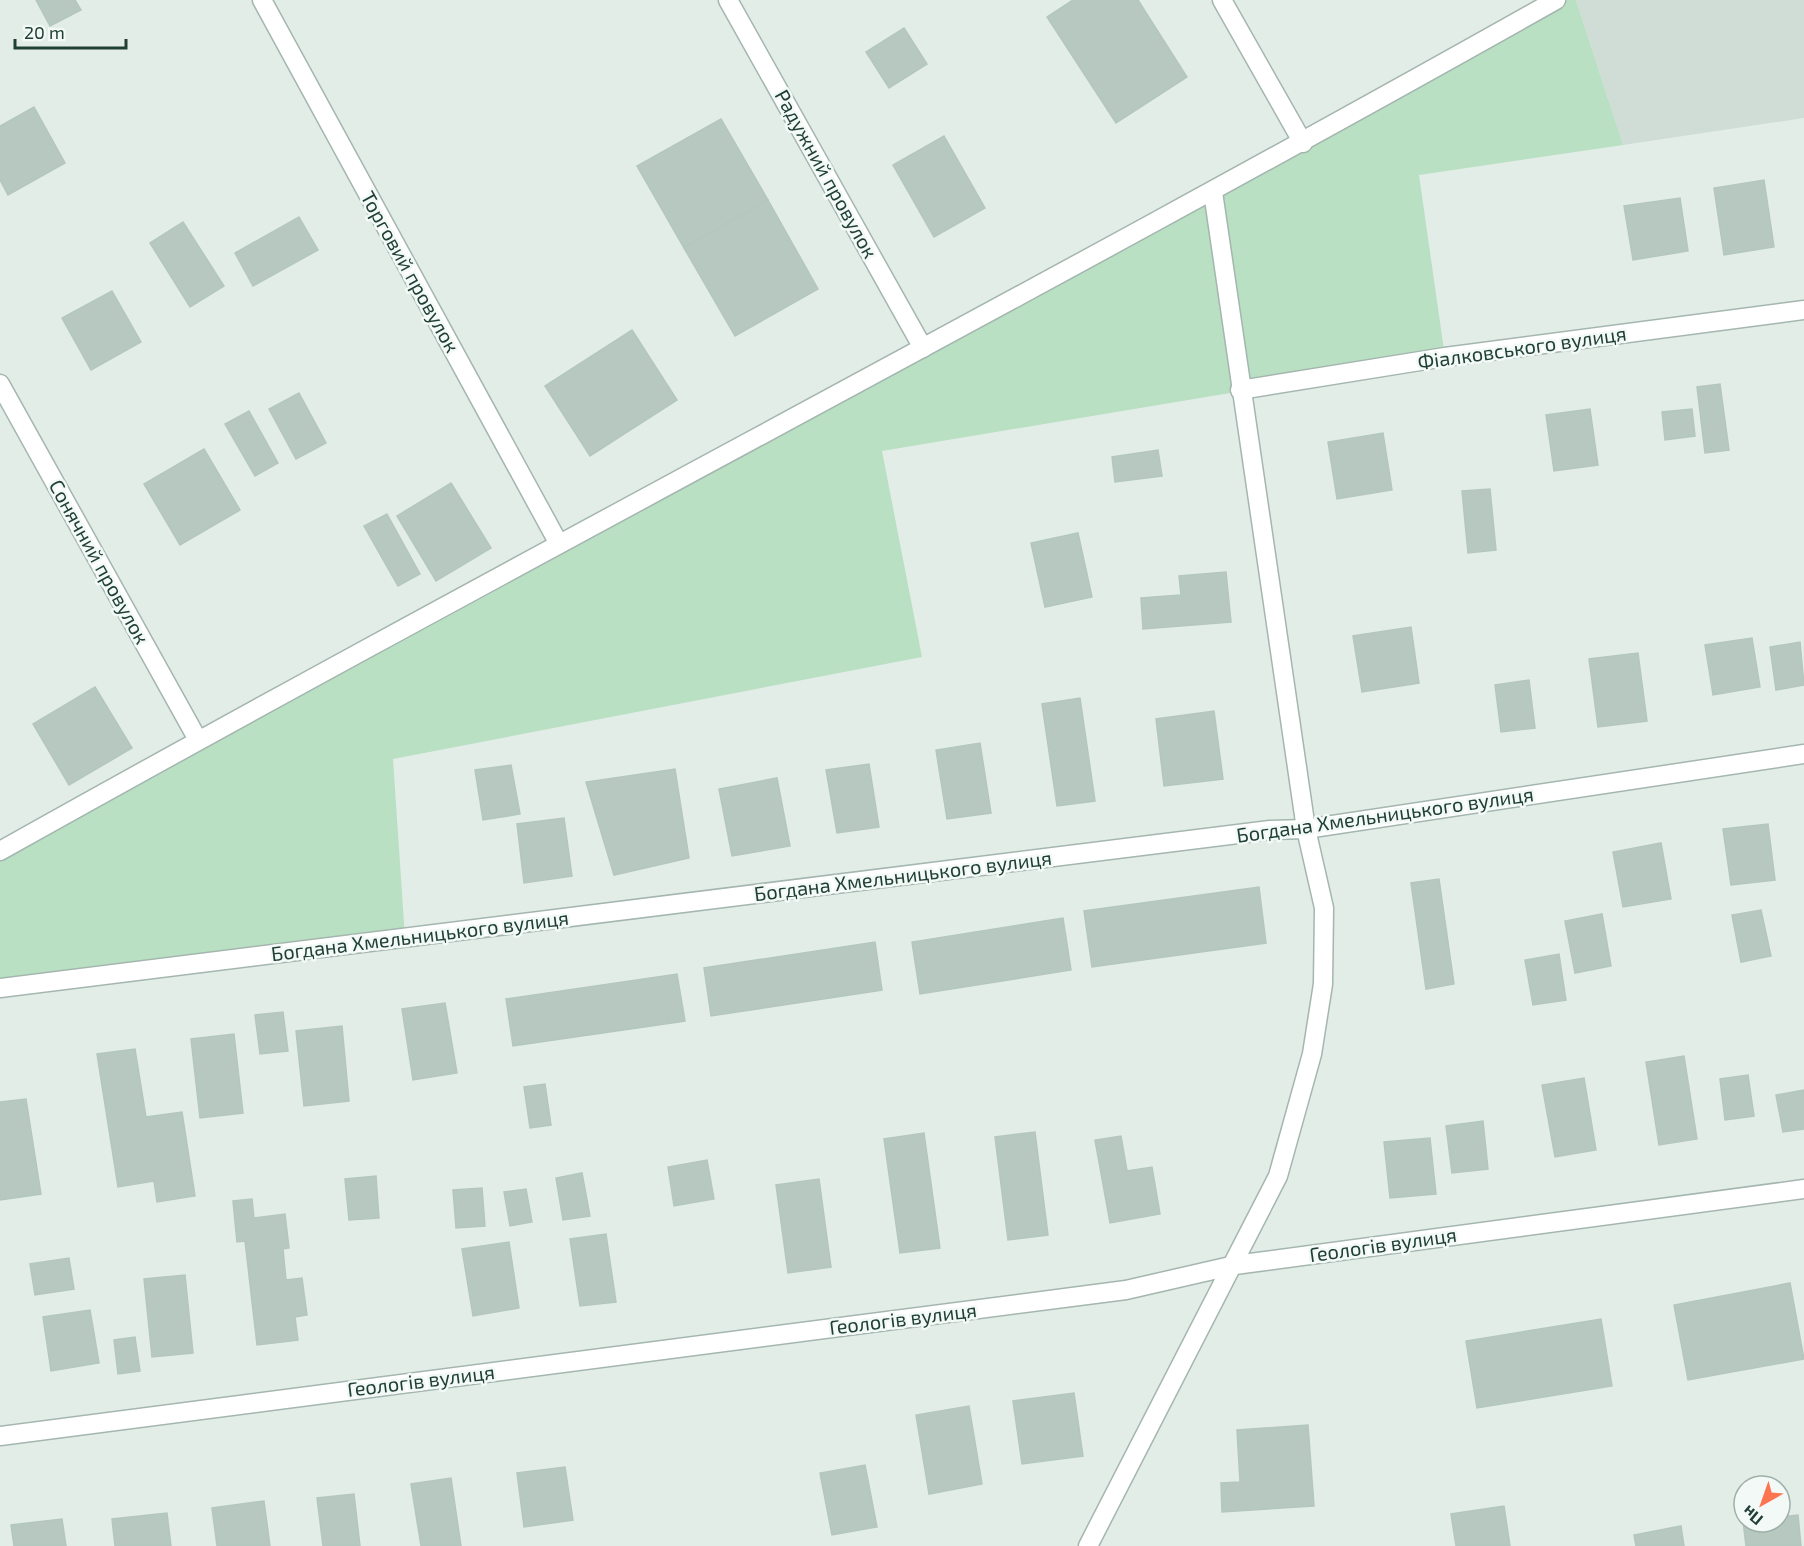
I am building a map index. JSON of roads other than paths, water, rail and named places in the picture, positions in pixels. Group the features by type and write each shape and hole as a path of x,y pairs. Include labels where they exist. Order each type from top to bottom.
{"street":[{"name":"Торговий провулок","path":"262,0 559,544"},
{"name":"Радужний провулок","path":"728,0 923,348"},
{"path":"1222,0 1303,143"},
{"path":"0,851 198,740 1303,143 1556,0"},
{"path":"1088,1546 1235,1265 1278,1176 1312,1054 1323,984 1324,908 1306,829 1240,390 1213,192"},
{"name":"Фіалковського вулиця","path":"1240,390 1445,357 1804,310"},
{"name":"Сонячний провулок","path":"0,384 198,740"},
{"name":"Богдана Хмельницького вулиця","path":"0,988 1258,832 1306,829 1804,754"},
{"name":"Геологів вулиця","path":"0,1436 1114,1292 1235,1265 1804,1189"}]}
